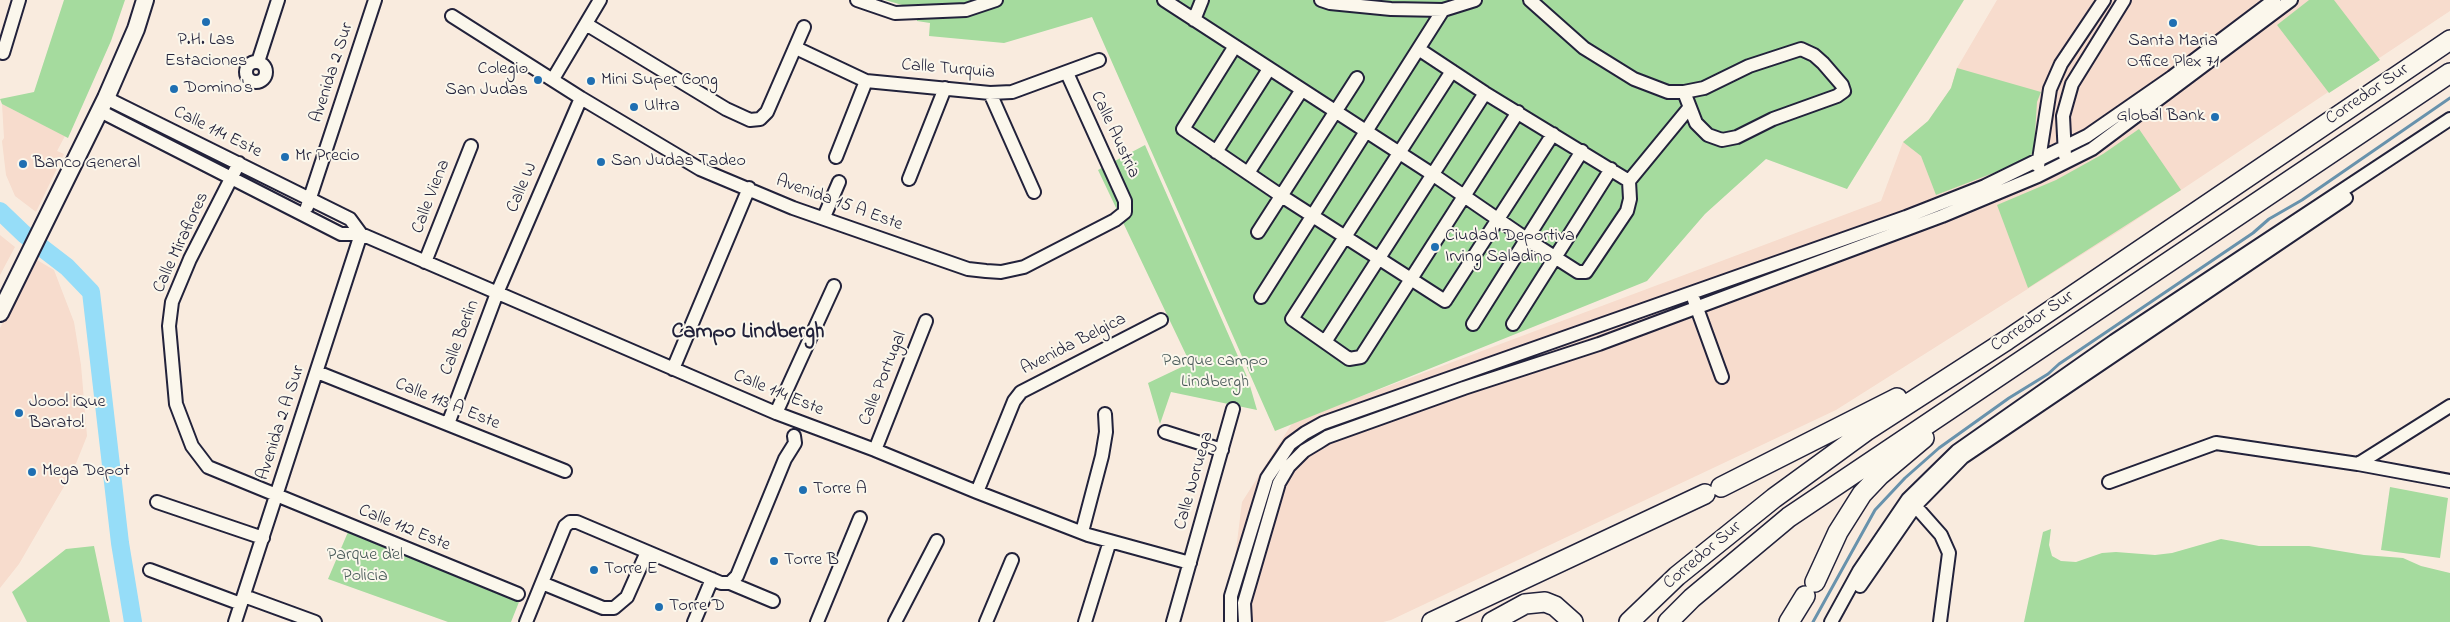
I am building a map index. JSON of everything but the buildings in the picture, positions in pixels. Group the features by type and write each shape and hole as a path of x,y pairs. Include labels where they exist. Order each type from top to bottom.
{"highway":[{"name":"Corredor Sur","path":"1629,622 1677,576 1774,498 1866,432 2006,340 2450,40"},
{"name":"Corredor Sur","path":"1668,622 1692,598 1789,517 2450,73"},
{"path":"1432,622 1713,490 1852,422 2006,340"},
{"path":"1789,622 1810,589 1838,532 1862,494 1880,475 2001,376"},
{"path":"1492,622 1525,604 1545,602 1555,606 1573,622"}],"main road":[{"path":"0,313 47,222 103,105 136,29 145,0"}],"street":[{"path":"3,53 19,0"},
{"path":"258,62 278,0"},
{"name":"Avenida 2 Sur","path":"304,215 375,0"},
{"path":"553,79 600,0"},
{"path":"857,0 895,13 966,10 996,0"},
{"path":"1164,0 1398,154 1432,174 1578,272 1586,272 1590,269 1627,211 1630,199 1629,181 1689,108"},
{"path":"1194,20 1202,0"},
{"path":"1321,0 1330,3 1390,9 1443,10 1475,0"},
{"path":"1530,0 1584,48 1627,75 1668,92 1684,92 1726,79 1749,66 1801,49 1814,55 1823,63 1842,84 1844,91 1837,96 1773,119 1737,137 1722,140 1702,131 1689,108 1684,92"},
{"path":"2038,176 2038,161 2050,89 2061,64 2104,0"},
{"path":"2066,163 2063,149 2063,116 2072,84 2124,0"},
{"path":"1231,622 1231,596 1267,478 1290,444 1323,423 1691,294 1906,217 1985,186 2087,136 2172,78 2274,0"},
{"path":"1245,622 1244,603 1279,483 1289,466 1304,451 1327,437 1590,347 1942,216 2038,176 2092,149 2292,0"},
{"path":"1261,297 1420,50 1443,10"},
{"name":"Avenida 15 A Este","path":"452,16 581,98 700,169 749,188 792,208 824,217 968,269 1001,272 1024,267 1115,220 1125,212"},
{"path":"586,24 726,108 750,120 760,119 767,112 804,27"},
{"path":"1235,46 1183,129 1280,195 1445,301 1552,134"},
{"name":"Calle Turquia","path":"796,48 866,81 990,93 1012,92 1098,60"},
{"path":"1420,50 1485,93 1629,181"},
{"path":"1216,152 1269,69"},
{"path":"1452,71 1292,319 1349,359 1361,357 1518,112"},
{"name":"Calle Austria","path":"1067,73 1125,200 1125,212"},
{"path":"1258,232 1280,195 1357,78"},
{"path":"836,156 866,81"},
{"path":"910,179 945,88"},
{"path":"1248,173 1301,91"},
{"path":"990,93 1034,192"},
{"path":"1324,342 1485,93"},
{"name":"Calle W","path":"497,293 581,98"},
{"name":"Calle 114 Este","path":"103,105 239,163 350,219 361,234"},
{"name":"Calle 114 Este","path":"103,105 231,178 341,234 361,234 674,368 776,414 875,450 977,492 1082,532 1190,563"},
{"path":"1831,622 1859,571 1912,502 1957,451 2114,341 2450,119"},
{"path":"1838,622 1912,502 1963,457 2450,129"},
{"name":"Calle Viena","path":"425,262 471,146"},
{"path":"1473,324 1528,240 1582,151"},
{"name":"Calle Miraflores","path":"239,163 190,259 172,302 169,326 176,404 192,446 208,467 276,496"},
{"path":"1513,324 1611,169"},
{"path":"824,217 839,182"},
{"path":"674,368 749,188"},
{"name":"Avenida 2 A Sur","path":"235,622 361,234"},
{"path":"776,414 834,286"},
{"name":"Calle Berlin","path":"448,424 497,293"},
{"path":"1691,294 1722,377"},
{"name":"Avenida Belgica","path":"977,492 1014,401 1021,392 1032,384 1161,320"},
{"name":"Calle Portugal","path":"875,450 926,321"},
{"path":"1584,332 1590,347"},
{"name":"Calle 113 A Este","path":"317,372 565,471"},
{"path":"2358,464 2450,406"},
{"name":"Calle Noruega","path":"1172,622 1233,409"},
{"path":"1082,532 1102,456 1106,432 1105,414"},
{"path":"730,583 737,576 785,459 783,452 788,440 794,436 800,423"},
{"path":"1165,432 1222,450"},
{"path":"2109,482 2216,444 2358,464 2450,480"},
{"name":"Calle 112 Este","path":"276,496 518,594"},
{"path":"157,502 263,538"},
{"path":"1912,502 1941,535 1949,553 1940,622"},
{"path":"817,622 860,518"},
{"path":"526,622 565,526 570,522 577,522 721,583 730,583 773,601"},
{"path":"896,622 937,541"},
{"path":"1085,622 1110,541"},
{"path":"542,583 604,608 614,608 627,597 646,552"},
{"path":"986,622 1012,560"},
{"path":"150,570 315,622"},
{"path":"694,622 712,579"}],"shaded area":[{"path":"1997,0 2450,0 2450,11 2121,230 1836,410 1391,620 1383,622 1227,622 1242,502 1293,422 1881,201 1903,142 1928,121 1951,88 1957,68"},
{"path":"2,104 65,136 57,151 64,154 36,212 15,196 6,175 2,141 4,138"},
{"path":"0,235 15,247 0,275"},
{"path":"37,260 54,270 74,322 81,365 87,436 73,471 19,564 0,588 0,328"}],"green space":[{"path":"64,0 125,0 111,41 68,138 2,104 0,99 34,92"},
{"name":"Ciudad Deportiva Irving Saladino","path":"885,0 1964,0 1847,189 1766,159 1705,214 1647,281 1275,431 1092,17 1004,43 929,36 930,23 917,21 916,9"},
{"path":"2309,0 2334,0 2380,60 2329,93 2277,25"},
{"path":"1957,68 2041,92 2037,102 2034,149 2030,157 2022,162 1936,195 1921,156 1903,142 1928,121 1951,88"},
{"path":"2139,129 2181,190 2028,288 1997,205 2056,180 2103,154"},
{"name":"Parque campo Lindbergh","path":"1145,145 1248,379 1257,410 1171,392 1160,424 1148,383 1190,363 1098,170"},
{"path":"2390,487 2448,498 2440,558 2381,550"},
{"path":"2051,529 2049,545 2052,556 2061,561 2076,562 2102,553 2116,552 2155,555 2172,553 2221,539 2259,546 2309,546 2364,555 2403,558 2421,566 2450,573 2450,622 2024,622 2043,532"},
{"name":"Parque del Policia","path":"348,532 519,602 511,622 448,622 328,579"},
{"path":"94,546 110,622 27,622 12,592 66,549"}],"waterway":[{"path":"1813,622 1875,510 1905,478 1939,448 2009,398 2048,374 2059,364 2253,233 2269,219 2302,200 2450,98"},
{"path":"0,211 24,234 67,267 91,292 120,543 133,622"}],"place":[{"name":"P.H. Las Estaciones","path":"206,22"},
{"name":"Santa Maria Office Plex 71","path":"2173,23"},
{"name":"Colegio San Judas","path":"538,80"},
{"name":"Mini Super Cong","path":"591,81"},
{"name":"Domino's","path":"174,89"},
{"name":"Ultra","path":"634,107"},
{"name":"Global Bank","path":"2215,117"},
{"name":"Mr Precio","path":"285,157"},
{"name":"San Judas Tadeo","path":"601,162"},
{"name":"Banco General","path":"23,164"},
{"name":"Ciudad Deportiva Irving Saladino","path":"1435,247"},
{"name":"Jooo! ¡Que Barato!","path":"19,413"},
{"name":"Mega Depot","path":"32,472"},
{"name":"Torre A","path":"803,490"},
{"name":"Torre B","path":"774,561"},
{"name":"Torre E","path":"594,570"},
{"name":"Torre D","path":"659,607"}],"district":[{"name":"Campo Lindbergh","path":"748,333"}]}
